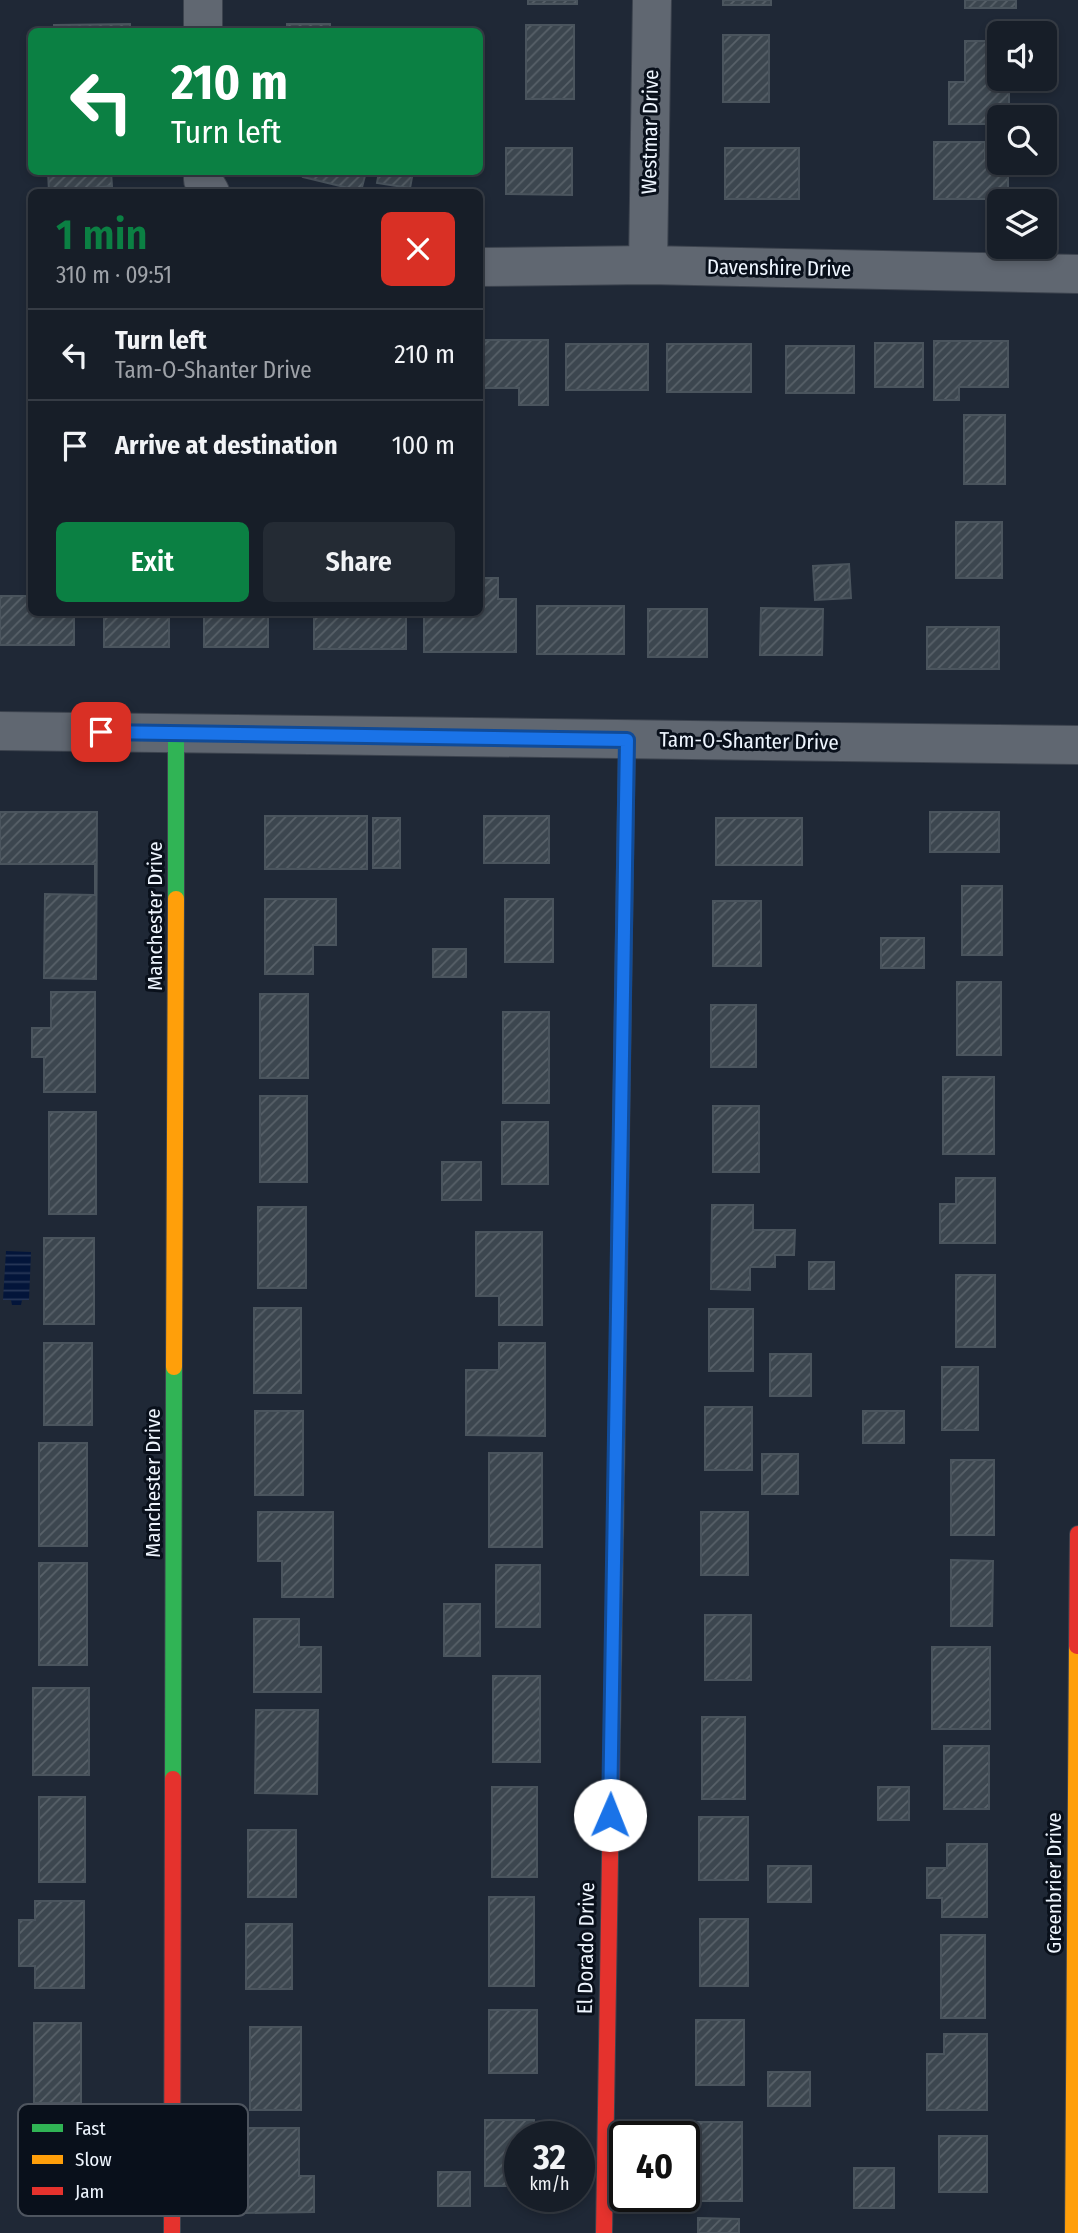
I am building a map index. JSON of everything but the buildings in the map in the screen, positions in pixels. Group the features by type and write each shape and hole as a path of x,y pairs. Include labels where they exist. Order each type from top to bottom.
{"street":[{"path":"203,0 203,28"},
{"name":"Westmar Drive","path":"648,265 652,0"},
{"name":"Davenshire Drive","path":"483,267 648,265 1078,274"},
{"name":"Tam-O-Shanter Drive","path":"0,731 1078,745"},
{"name":"Manchester Drive","path":"172,2104 176,733"},
{"name":"El Dorado Drive","path":"604,2233 627,740"},
{"name":"Greenbrier Drive","path":"1073,2233 1078,1534"}],"water":[{"path":"6,1251 31,1252 29,1300 22,1300 21,1305 12,1305 11,1300 3,1300"}],"traffic: fast":[{"path":"176,733 176,899"},
{"path":"625,863 627,740"},
{"path":"173,1779 174,1367"}],"traffic: slow":[{"path":"174,1367 176,899"},
{"path":"612,1733 617,1413"},
{"path":"1073,2233 1077,1646"}],"traffic: jam":[{"path":"617,1413 625,863"},
{"path":"1077,1646 1078,1534"},
{"path":"604,2233 612,1733"},
{"path":"172,2104 173,1779"},
{"path":"172,2216 172,2233"}],"route":[{"path":"101,732 627,740 610,1815"}]}
